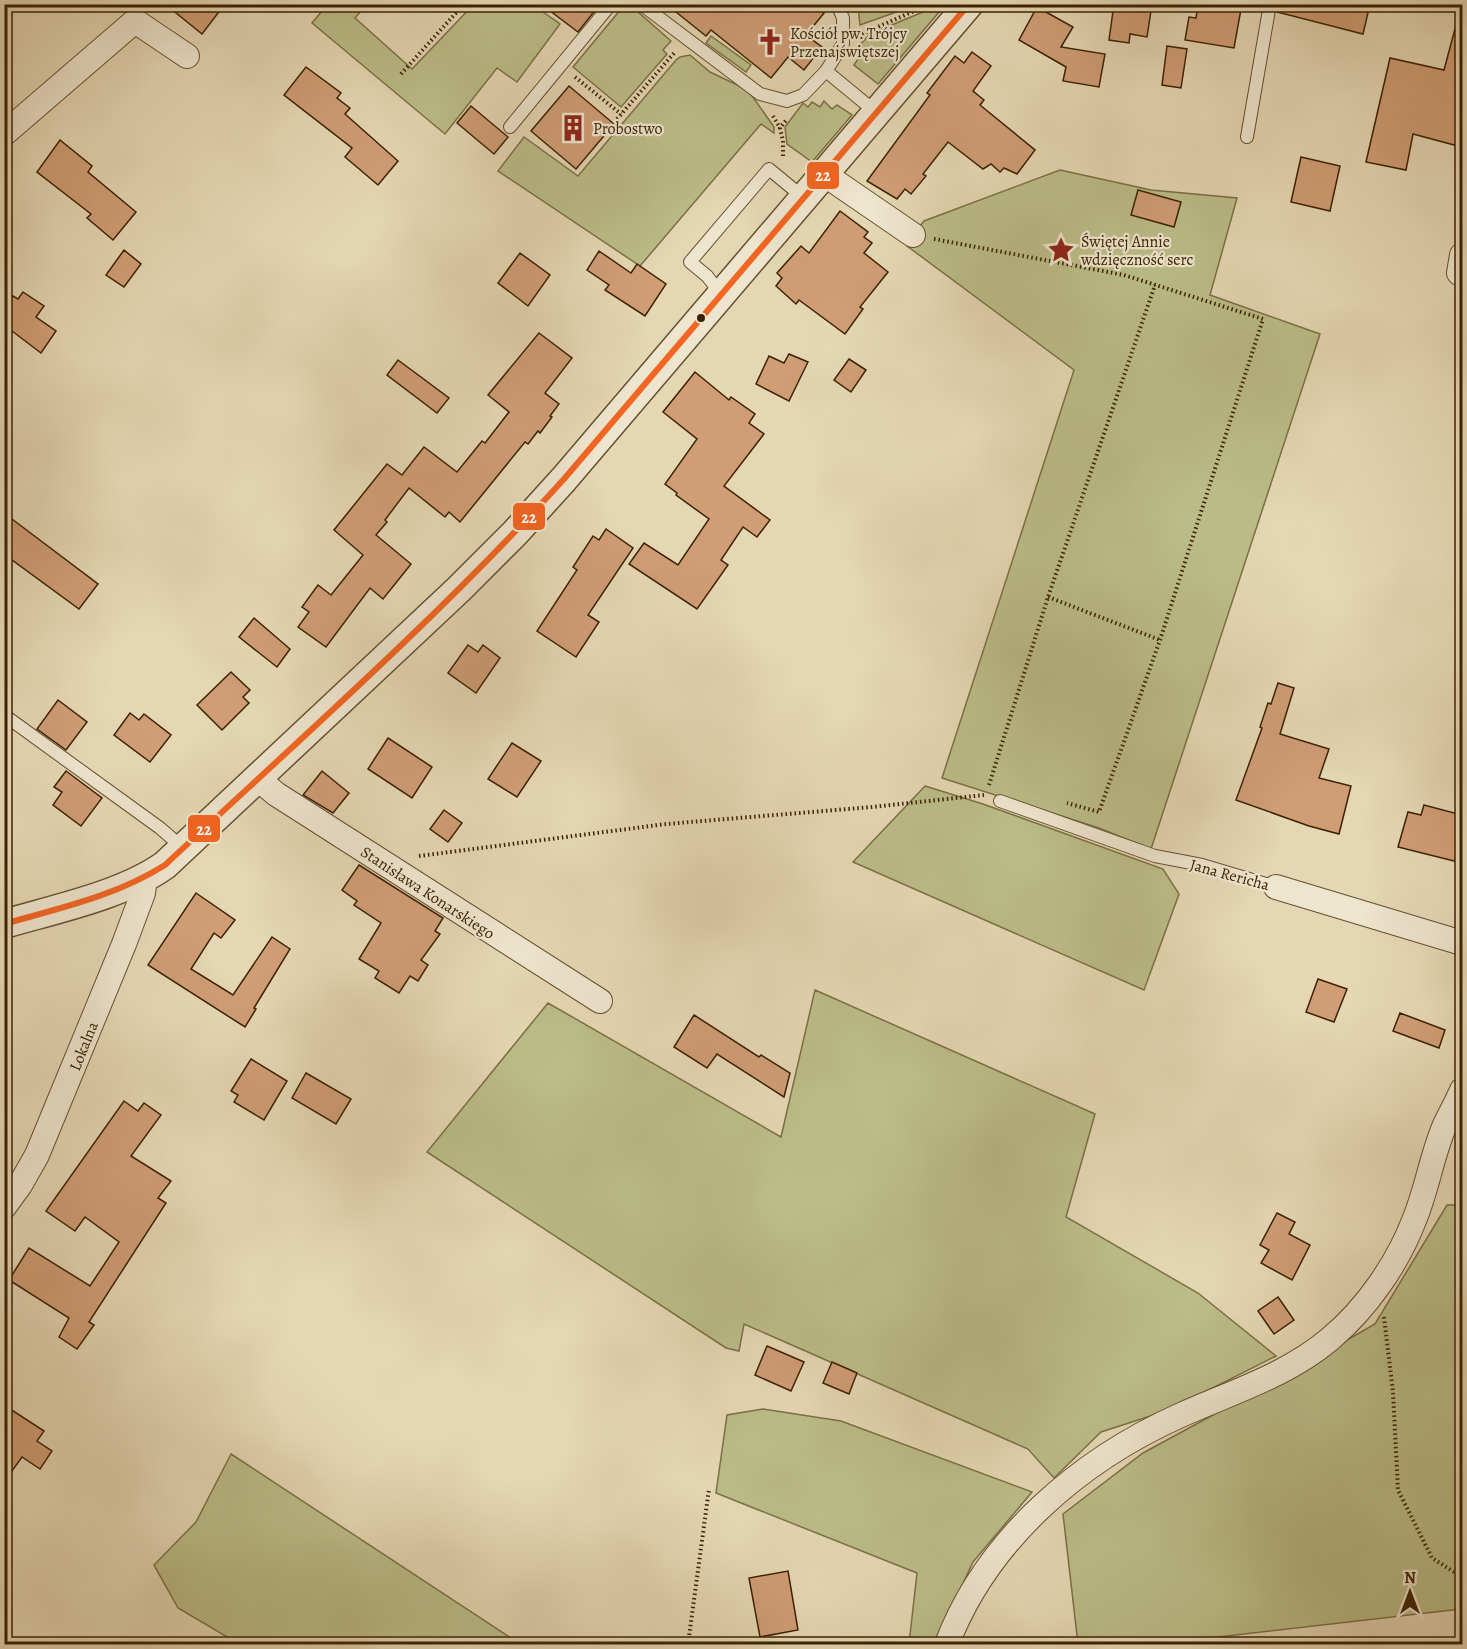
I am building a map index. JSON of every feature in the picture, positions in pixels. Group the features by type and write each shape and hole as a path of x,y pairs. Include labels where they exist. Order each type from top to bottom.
{"street":[{"path":"4,924 119,889 145,878 184,849 459,589 515,533 969,4"},
{"path":"4,134 135,21 187,56"},
{"path":"824,174 913,234"},
{"name":"Stanisława Konarskiego","path":"258,778 276,794 600,1002"},
{"name":"Lokalna","path":"4,1207 32,1165 46,1134 124,944 143,893 145,878"},
{"name":"Jana Rericha","path":"1276,887 1462,943"},
{"path":"947,1644 968,1599 1010,1538 1034,1513 1094,1464 1132,1440 1180,1416 1286,1370 1330,1339 1355,1314 1381,1283 1401,1250 1415,1219 1444,1128 1462,1090"}],"lane":[{"path":"510,127 611,4"},
{"path":"641,4 760,94 787,101 803,96 826,71 843,44 843,18 837,4"},
{"path":"1247,137 1270,4"},
{"path":"826,71 877,113"},
{"path":"722,294 707,276 690,262 769,169 804,198"},
{"path":"4,715 160,828 184,849"},
{"name":"Jana Rericha","path":"1000,801 1155,856 1202,865 1276,887"}],"path":[{"path":"401,74 464,4"},
{"path":"843,44 874,27 930,4"},
{"path":"617,119 686,38"},
{"path":"561,66 621,114"},
{"path":"769,169 784,155 780,128 803,96"},
{"path":"913,234 1124,275 1263,319 1160,640 1100,812 1056,800"},
{"path":"985,795 1048,597 1155,285"},
{"path":"1048,597 1160,640"},
{"path":"383,864 419,856 666,824 985,795 1000,801"},
{"path":"1381,1283 1393,1392 1398,1490 1432,1558 1462,1577 1462,1581"},
{"path":"688,1644 709,1489"}],"green space":[{"path":"328,4 366,5 355,18 412,69 473,5 533,5 560,24 517,82 497,68 445,134 312,23"},
{"path":"942,4 945,5 878,84 854,65 862,53 857,48 870,34"},
{"path":"854,5 916,5 860,25 858,7"},
{"path":"630,8 638,12 671,41 663,50 667,54 621,107 573,67 621,9"},
{"path":"711,36 751,65 746,72 706,43"},
{"path":"690,55 710,72 748,90 774,127 774,133 761,124 640,266 498,171 524,137 578,176 676,60"},
{"path":"824,101 832,109 837,105 852,115 812,162 787,144 785,127 803,103 808,107 812,102 820,107"},
{"path":"1060,170 1151,190 1237,198 1210,295 1320,334 1151,849 1099,828 942,778 1074,370 907,246 924,221"},
{"path":"925,786 983,804 1163,869 1179,894 1144,990 853,862"},
{"path":"815,990 1095,1114 1066,1217 1198,1293 1276,1356 1169,1410 1101,1432 1054,1478 1028,1449 744,1324 739,1351 726,1348 427,1152 548,1003 781,1137"},
{"path":"1447,1205 1462,1205 1462,1617 1461,1609 1158,1644 1078,1644 1063,1514 1143,1453 1375,1324"},
{"path":"763,1409 841,1421 1032,1492 973,1562 935,1644 909,1644 917,1573 716,1493 727,1415"},
{"path":"231,1454 520,1644 239,1644 178,1608 154,1565 196,1522"}],"building":[{"path":"165,4 225,4 202,34"},
{"path":"541,4 600,4 578,32"},
{"name":"Kościół pw. Trójcy Przenajświętszej","path":"666,4 813,4 824,13 806,35 822,47 804,70 788,57 771,78 711,30 706,36"},
{"path":"1114,4 1152,4 1147,37 1130,34 1129,43 1109,40"},
{"path":"1198,4 1215,4 1241,9 1234,48 1185,40 1189,17 1196,18"},
{"path":"1278,4 1370,4 1363,34 1277,12"},
{"path":"1037,7 1073,27 1061,47 1105,54 1099,87 1063,81 1066,67 1019,40"},
{"path":"1456,25 1462,26 1462,129 1458,146 1413,134 1406,170 1366,162 1390,58 1444,70"},
{"path":"1167,46 1187,49 1181,88 1162,85"},
{"path":"972,52 991,66 973,91 984,100 980,105 1035,150 1017,174 1004,168 1000,172 991,164 983,169 948,142 923,174 926,176 911,194 905,189 897,199 867,181 930,95 927,93 955,56 964,63"},
{"path":"306,67 341,93 337,98 350,108 345,114 398,161 378,185 345,157 352,148 284,95"},
{"name":"Probostwo","path":"569,86 614,124 576,169 531,131"},
{"path":"471,106 508,137 494,154 457,123"},
{"path":"60,140 92,166 88,172 136,212 113,240 87,218 91,214 37,172"},
{"path":"1301,157 1340,166 1330,211 1291,202"},
{"path":"1138,190 1181,202 1174,227 1131,215"},
{"path":"840,211 868,232 864,237 872,243 864,253 888,272 860,307 863,309 845,334 799,300 796,304 776,286 782,278 777,273 801,246 809,253"},
{"path":"124,250 141,264 124,287 106,275"},
{"path":"599,251 631,273 637,264 666,284 645,316 605,290 609,285 587,270"},
{"path":"520,253 550,275 528,306 498,283"},
{"path":"23,292 44,306 36,317 56,331 41,353 4,325 4,309 13,296 18,299"},
{"path":"539,333 572,358 545,393 559,404 540,433 538,431 528,444 525,442 460,522 449,512 445,517 409,488 376,535 411,564 383,599 370,588 326,647 298,627 309,612 302,607 318,585 331,595 363,555 334,530 387,464 402,475 424,447 457,472 482,441 485,443 509,412 488,395"},
{"path":"789,354 808,362 789,401 756,384 769,356 784,363"},
{"path":"849,359 866,370 851,392 834,380"},
{"path":"398,360 449,398 437,413 387,375"},
{"path":"695,372 729,400 731,397 755,414 749,423 764,434 724,486 770,520 757,537 743,527 721,560 728,565 697,609 629,564 644,543 678,565 709,519 665,484 697,439 663,412"},
{"path":"4,513 98,584 79,609 4,554"},
{"path":"606,529 633,548 588,615 599,622 576,657 537,631 577,570 573,567 593,536 599,540"},
{"path":"254,618 290,649 277,667 239,637"},
{"path":"468,645 478,652 483,645 500,658 476,693 448,673"},
{"path":"231,672 250,690 243,697 249,703 222,730 197,705"},
{"path":"1278,683 1294,688 1280,734 1329,749 1319,778 1351,786 1339,834 1309,826 1236,800 1262,728 1260,727 1268,703 1271,704"},
{"path":"58,700 87,722 66,750 37,729"},
{"path":"130,713 139,720 144,714 171,735 150,762 114,735"},
{"path":"388,738 432,767 412,798 368,769"},
{"path":"512,743 541,761 517,797 488,779"},
{"path":"66,771 102,798 81,826 53,805 62,792 54,787"},
{"path":"322,771 349,793 333,813 303,795"},
{"path":"1424,805 1462,815 1462,863 1398,847 1408,812 1421,815"},
{"path":"444,810 462,823 448,842 430,829"},
{"path":"359,865 443,918 435,931 440,934 421,960 428,965 418,981 410,976 399,993 375,978 379,971 359,959 381,923 354,905 357,901 342,890"},
{"path":"196,893 235,920 221,938 214,933 191,969 233,995 272,937 290,949 245,1027 148,965"},
{"path":"1318,979 1347,989 1334,1022 1306,1012"},
{"path":"1400,1013 1445,1030 1439,1048 1393,1031"},
{"path":"694,1015 759,1057 761,1055 790,1073 784,1097 717,1054 707,1068 674,1047"},
{"path":"251,1059 287,1081 264,1120 234,1102 238,1095 231,1091"},
{"path":"306,1073 351,1099 336,1124 292,1098"},
{"path":"124,1101 138,1111 144,1103 161,1115 131,1156 171,1181 158,1198 166,1203 89,1322 94,1325 77,1349 59,1337 69,1318 9,1280 29,1248 90,1286 119,1242 85,1217 75,1231 46,1211"},
{"path":"1277,1213 1295,1222 1289,1234 1310,1245 1292,1280 1261,1263 1269,1250 1260,1245"},
{"path":"1278,1297 1294,1320 1274,1334 1258,1311"},
{"path":"767,1346 804,1362 791,1391 755,1375"},
{"path":"832,1362 857,1373 849,1394 823,1383"},
{"path":"4,1405 44,1431 37,1441 52,1451 40,1469 22,1457 4,1482"},
{"path":"788,1571 798,1630 760,1637 749,1578"}],"transit line":[{"name":"22","path":"4,924 107,893 165,865 369,676 517,530 564,479 969,4"}],"place":[{"name":"Kościół pw. Trójcy Przenajświętszej","path":"770,42"},
{"name":"Probostwo","path":"573,128"},
{"name":"Świętej Annie wdzięczność serc","path":"1061,250"}]}
